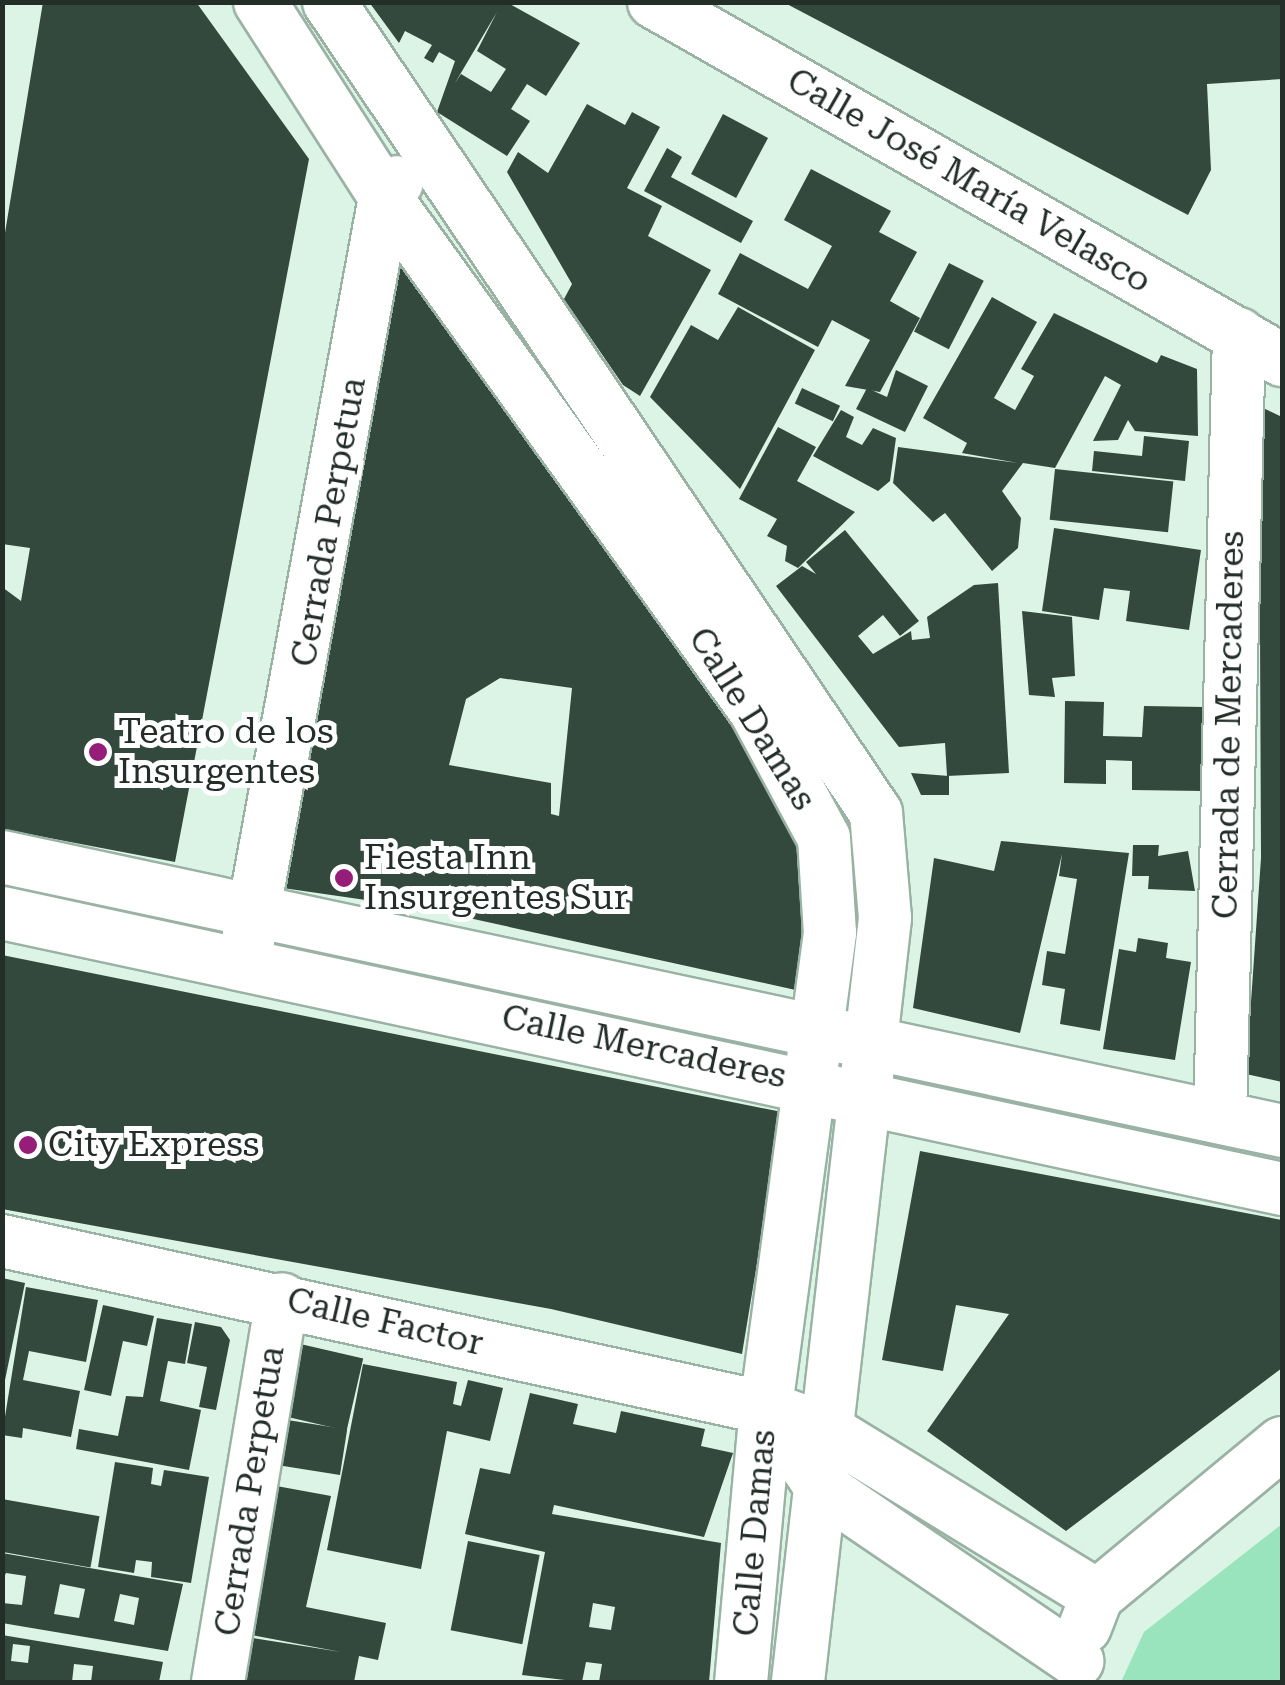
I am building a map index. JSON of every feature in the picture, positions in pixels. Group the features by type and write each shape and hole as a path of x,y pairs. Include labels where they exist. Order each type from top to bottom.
{"street":[{"name":"Calle Damas","path":"260,2 385,197 801,786 824,838 828,881 820,1029 766,1408 741,1682"},
{"name":"Calle Damas","path":"330,2 876,813 884,918 798,1682"},
{"name":"Calle José María Velasco","path":"654,2 1282,360"},
{"path":"385,197 426,146"},
{"name":"Cerrada Perpetua","path":"244,964 385,197"},
{"name":"Cerrada de Mercaderes","path":"1220,1117 1239,334"},
{"name":"Calle Mercaderes","path":"2,856 259,888 820,1029 1282,1131"},
{"name":"Calle Mercaderes","path":"2,913 866,1093 1282,1190"},
{"name":"Calle Factor","path":"2,1241 282,1299 766,1408 825,1429 1096,1596"},
{"name":"Cerrada Perpetua","path":"218,1682 282,1299"},
{"path":"766,1408 822,1487 1076,1672 1096,1596 1282,1444"}],"green space":[{"path":"1282,1524 1282,1682 1121,1682 1144,1632"}],"building":[{"path":"43,2 196,2 309,159 175,862 2,829 2,587 21,601 30,548 2,544 2,251"},
{"path":"369,2 506,2 580,43 546,96 527,84 511,109 530,121 507,156 437,112 455,61 439,52 433,63 424,58 432,45 405,31 399,43","holes":["497,12 477,51 506,69 491,92 461,74 455,83"]},
{"path":"783,2 1282,2 1282,79 1207,84 1211,170 1188,215"},
{"path":"587,104 625,125 632,112 660,127 627,188 662,206 648,236 711,270 640,396 623,385 564,299 572,284 507,172 518,152 548,173"},
{"path":"723,114 768,138 736,198 691,174"},
{"path":"667,148 682,157 671,177 753,221 741,243 644,191"},
{"path":"811,169 891,211 879,232 917,252 890,301 920,318 880,392 845,386 870,340 832,320 818,347 718,294 740,253 808,289 832,246 784,220"},
{"path":"400,260 730,703 804,843 800,991 428,909 269,886","holes":["500,678 572,688 559,816 551,814 551,783 449,765 466,699"]},
{"path":"949,263 984,281 949,349 914,332"},
{"path":"992,297 1037,322 994,398 1015,410 1034,376 1021,369 1054,313 1157,363 1161,355 1197,369 1198,436 1135,431 1128,420 1118,440 1093,441 1121,385 1105,376 1055,468 1023,463 1002,491 1021,518 1018,548 992,571 945,513 933,522 893,483 898,447 1018,463 962,453 967,443 923,418"},
{"path":"738,307 815,350 740,489 650,397 691,325 718,340"},
{"path":"896,370 928,386 905,432 856,409 867,388 887,397"},
{"path":"802,388 840,406 833,421 795,403"},
{"path":"1259,406 1282,417 1282,1082 1246,1074 1261,858"},
{"path":"841,410 854,417 846,437 862,445 873,428 896,438 890,481 878,491 813,456"},
{"path":"778,427 816,447 797,481 855,512 798,568 785,561 787,546 767,536 777,519 739,499"},
{"path":"1144,436 1189,441 1185,481 1092,471 1094,451 1142,456"},
{"path":"1055,469 1173,481 1168,532 1050,520"},
{"path":"1054,528 1201,550 1189,630 1126,621 1130,591 1104,588 1099,620 1042,611"},
{"path":"845,530 919,621 900,636 883,615 858,636 873,654 911,631 912,640 930,638 927,617 974,585 998,583 1009,773 947,776 945,743 899,747 776,586 802,566 816,574 806,562"},
{"path":"1022,611 1072,617 1075,676 1052,678 1055,697 1029,695"},
{"path":"1065,701 1104,702 1103,736 1142,737 1144,706 1204,707 1203,791 1132,790 1132,761 1106,760 1106,784 1064,783"},
{"path":"911,773 949,776 949,795 921,795"},
{"path":"1001,841 1129,853 1100,1031 1060,1024 1065,989 1042,985 1047,951 1065,954 1077,879 1059,876 1062,854 1020,1033 913,1008 934,858 994,871"},
{"path":"1133,845 1159,845 1158,856 1188,851 1195,891 1148,889 1149,876 1132,876"},
{"path":"1138,938 1168,943 1166,958 1191,962 1175,1060 1103,1049 1119,949 1136,952"},
{"path":"2,955 782,1112 742,1354 551,1309 2,1209"},
{"path":"920,1151 1282,1220 1282,1368 1066,1531 927,1431 1009,1314 956,1305 943,1371 882,1360"},
{"path":"2,1278 25,1283 4,1385 2,1385"},
{"path":"26,1287 98,1300 86,1362 29,1351 23,1380 80,1391 71,1437 23,1428 22,1438 2,1435"},
{"path":"103,1305 154,1316 147,1346 123,1341 111,1396 84,1390"},
{"path":"157,1318 192,1324 185,1364 168,1361 160,1401 201,1410 189,1470 76,1449 79,1429 118,1436 126,1396 143,1397"},
{"path":"195,1322 221,1327 230,1340 216,1410 199,1407 207,1367 187,1363"},
{"path":"296,1343 363,1359 347,1431 279,1415"},
{"path":"363,1364 457,1382 453,1404 461,1406 468,1380 503,1388 490,1441 447,1431 421,1569 327,1550"},
{"path":"530,1393 578,1404 573,1424 616,1433 621,1411 705,1429 701,1446 733,1453 704,1537 554,1505 552,1514 721,1543 709,1682 599,1682 602,1664 586,1662 582,1682 522,1675 545,1552 465,1534 480,1468 510,1474","holes":["593,1603 615,1607 611,1630 589,1627"]},
{"path":"281,1419 347,1429 340,1475 274,1464"},
{"path":"115,1462 153,1468 151,1484 161,1486 164,1470 209,1477 191,1583 151,1577 152,1562 136,1560 134,1573 98,1567"},
{"path":"271,1485 331,1496 306,1607 386,1623 378,1660 359,1656 354,1682 245,1682 253,1638 341,1652 252,1635"},
{"path":"2,1499 99,1516 90,1567 2,1552"},
{"path":"468,1541 540,1555 522,1644 451,1630"},
{"path":"2,1553 183,1584 168,1651 2,1623 2,1603 22,1605 26,1576 6,1573 2,1581","holes":["60,1584 85,1589 79,1618 54,1614","120,1594 139,1598 134,1625 114,1621"]},
{"path":"2,1635 163,1662 159,1682 91,1682 93,1666 74,1664 72,1682 2,1682","holes":["13,1644 30,1646 28,1663 11,1661"]}],"place":[{"name":"Teatro de los Insurgentes","path":"98,752"},
{"name":"Fiesta Inn Insurgentes Sur","path":"344,878"},
{"name":"City Express","path":"28,1145"}]}
